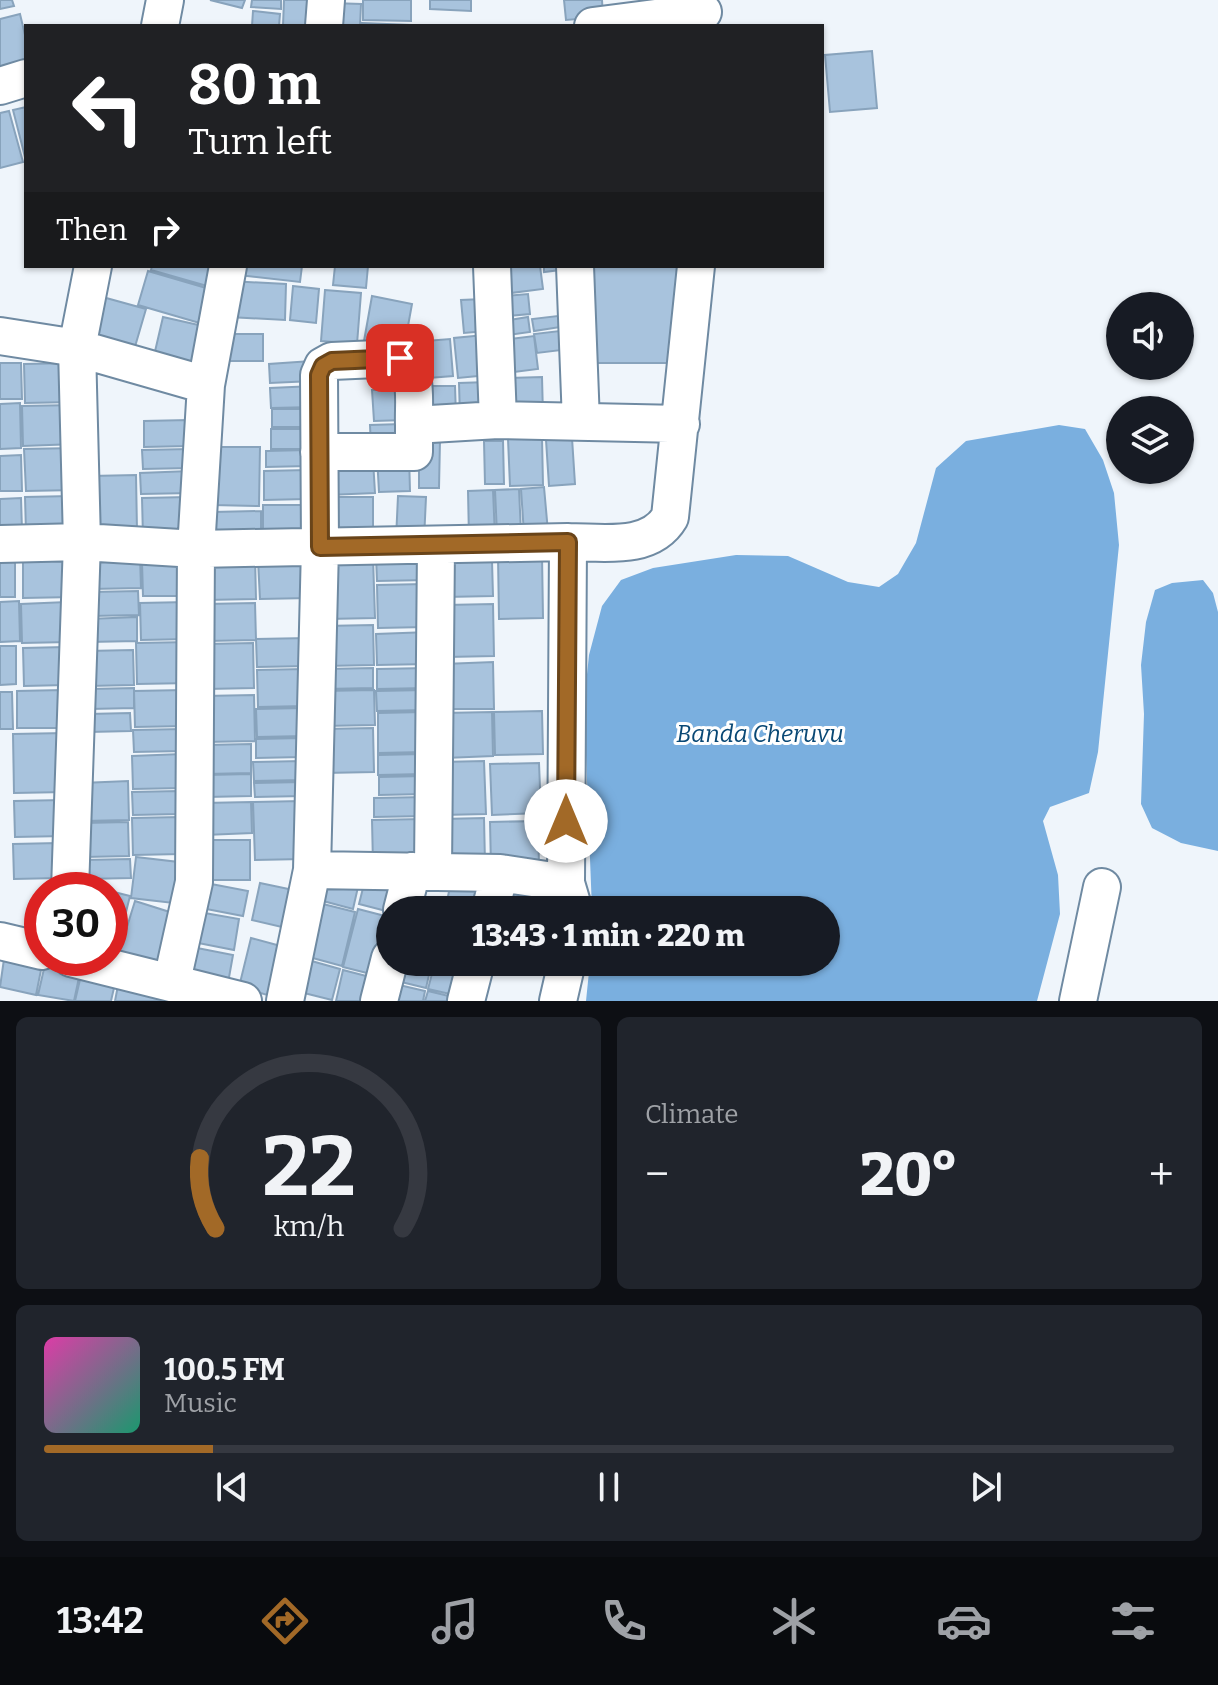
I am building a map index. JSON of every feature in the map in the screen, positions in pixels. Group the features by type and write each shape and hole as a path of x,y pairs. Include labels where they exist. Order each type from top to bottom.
{"street":[{"path":"160,24 165,0"},
{"path":"324,24 326,0"},
{"path":"610,24 703,13"},
{"path":"0,86 24,79"},
{"path":"71,872 82,542 77,348 93,268"},
{"path":"172,981 194,882 196,549 206,385 228,268"},
{"path":"492,268 498,420"},
{"path":"575,268 581,422"},
{"path":"0,544 82,542 196,549 636,542 661,532 670,517 696,268"},
{"path":"0,336 77,348 206,385"},
{"path":"285,1001 312,870 320,547 319,452 319,375 323,366 332,361 400,358 408,364 412,374 414,452 319,452"},
{"path":"414,425 498,420 681,424"},
{"path":"312,870 500,873 570,896 568,542"},
{"path":"409,896 422,870 436,547"},
{"path":"494,896 500,873"},
{"path":"1078,1001 1102,887"},
{"path":"0,941 24,947"},
{"path":"128,971 243,1001"},
{"path":"379,1001 385,976"},
{"path":"466,1001 472,976"},
{"path":"558,1001 564,976"}],"water":[{"name":"Banda Cheruvu","path":"1059,425 1085,429 1103,460 1106,484 1111,484 1114,493 1119,545 1098,752 1089,793 1050,807 1043,821 1058,875 1060,914 1037,1001 586,1001 589,976 840,976 840,896 591,896 584,703 589,655 602,606 621,580 653,568 736,555 788,556 848,582 879,587 898,574 916,543 936,468 966,441"},
{"path":"1203,580 1213,593 1218,612 1218,851 1181,843 1152,828 1141,804 1144,714 1141,665 1146,622 1155,590 1172,583"}],"building":[{"path":"0,0 12,0 14,6 0,9"},
{"path":"210,0 245,0 242,8"},
{"path":"252,0 281,0 281,9 251,7"},
{"path":"284,0 317,0 315,24 283,24"},
{"path":"363,0 411,0 411,21 363,20"},
{"path":"430,0 471,0 471,11 430,9"},
{"path":"564,0 602,0 603,17 566,20"},
{"path":"331,3 361,4 360,24 330,24"},
{"path":"253,11 280,14 279,24 252,24"},
{"path":"20,14 24,31 24,71 0,77 0,19"},
{"path":"872,51 877,108 830,112 825,55"},
{"path":"24,107 24,153 13,110"},
{"path":"9,111 23,162 0,168 0,113"},
{"path":"152,268 219,268 214,288"},
{"path":"240,268 302,268 300,282 239,275"},
{"path":"335,268 368,268 366,288 333,285"},
{"path":"499,268 540,268 543,289 503,294"},
{"path":"544,268 569,269 544,272"},
{"path":"593,268 679,268 680,363 593,363"},
{"path":"148,271 213,290 203,324 138,305"},
{"path":"230,281 286,284 285,320 229,317"},
{"path":"293,286 319,289 316,323 290,320"},
{"path":"325,290 361,293 357,344 321,341"},
{"path":"528,294 530,314 495,317 494,297"},
{"path":"99,296 146,309 134,350 88,337"},
{"path":"372,296 412,304 404,348 364,341"},
{"path":"483,299 486,331 464,333 461,300"},
{"path":"566,315 567,326 534,331 532,319"},
{"path":"163,317 203,326 193,369 153,360"},
{"path":"528,317 530,332 500,336 498,322"},
{"path":"568,330 570,349 537,353 534,334"},
{"path":"221,334 263,334 263,361 221,361"},
{"path":"484,335 488,375 458,378 454,338"},
{"path":"534,336 538,369 505,373 501,340"},
{"path":"450,339 453,376 416,379 414,342"},
{"path":"311,361 313,381 270,383 269,364"},
{"path":"0,363 21,363 22,399 0,399"},
{"path":"73,363 74,402 25,403 24,364"},
{"path":"542,377 543,415 508,416 506,378"},
{"path":"488,382 489,416 460,417 459,383"},
{"path":"314,386 315,407 271,408 270,388"},
{"path":"423,386 455,386 456,416 424,417"},
{"path":"372,390 404,390 406,420 374,421"},
{"path":"20,403 21,448 0,449 0,404"},
{"path":"75,405 76,444 23,446 22,406"},
{"path":"272,409 313,409 314,427 272,427"},
{"path":"188,420 188,446 144,447 144,421"},
{"path":"402,424 403,448 371,449 370,425"},
{"path":"271,429 311,429 311,449 271,449"},
{"path":"542,438 543,485 510,486 508,439"},
{"path":"572,438 575,484 549,486 546,440"},
{"path":"419,439 440,440 439,488 419,488"},
{"path":"484,441 503,441 504,484 485,484"},
{"path":"214,447 260,447 259,506 213,505"},
{"path":"75,448 76,490 26,491 24,449"},
{"path":"189,449 190,468 143,469 142,450"},
{"path":"308,450 308,466 266,467 266,451"},
{"path":"21,455 22,491 0,491 0,456"},
{"path":"409,455 410,491 379,492 377,456"},
{"path":"373,460 375,493 328,495 326,463"},
{"path":"307,470 307,499 264,500 264,471"},
{"path":"190,471 191,493 141,494 140,473"},
{"path":"136,475 137,531 92,532 91,476"},
{"path":"544,487 548,532 524,534 521,489"},
{"path":"519,489 521,533 497,534 495,490"},
{"path":"493,490 495,537 469,538 468,491"},
{"path":"71,496 72,531 26,532 25,497"},
{"path":"398,496 426,497 424,540 396,539"},
{"path":"188,497 189,536 143,537 142,498"},
{"path":"324,497 373,497 373,535 324,535"},
{"path":"21,498 22,530 0,531 0,499"},
{"path":"263,505 308,505 308,534 263,535"},
{"path":"261,511 261,538 213,538 213,512"},
{"path":"73,550 74,597 23,598 23,552"},
{"path":"427,555 428,580 377,581 376,556"},
{"path":"542,555 543,618 499,619 498,556"},
{"path":"0,556 15,556 15,597 0,597"},
{"path":"140,556 141,588 91,589 90,557"},
{"path":"255,557 256,599 206,600 205,559"},
{"path":"308,558 309,598 260,599 258,560"},
{"path":"373,558 375,618 327,619 326,559"},
{"path":"189,561 190,596 143,596 142,562"},
{"path":"492,561 493,596 445,597 444,562"},
{"path":"425,584 426,627 378,628 377,585"},
{"path":"138,591 139,615 92,616 91,592"},
{"path":"19,601 20,641 0,642 0,602"},
{"path":"67,602 69,642 22,643 21,604"},
{"path":"188,602 189,639 141,640 140,603"},
{"path":"255,603 256,640 207,641 206,604"},
{"path":"493,604 494,656 447,657 446,605"},
{"path":"137,617 137,641 88,642 88,619"},
{"path":"373,625 374,665 325,666 324,626"},
{"path":"429,632 429,664 377,665 376,634"},
{"path":"309,638 309,666 257,667 256,639"},
{"path":"190,642 191,683 137,684 136,643"},
{"path":"253,643 254,688 207,689 206,644"},
{"path":"0,646 16,646 16,684 0,685"},
{"path":"65,647 66,685 24,686 23,648"},
{"path":"133,650 134,685 88,686 87,651"},
{"path":"493,662 494,709 445,709 444,664"},
{"path":"373,668 373,688 325,689 325,669"},
{"path":"427,668 427,688 377,689 377,669"},
{"path":"304,669 305,706 258,707 257,670"},
{"path":"134,688 134,708 90,709 89,689"},
{"path":"63,690 64,728 17,728 17,691"},
{"path":"185,690 186,726 135,727 134,691"},
{"path":"374,690 375,725 324,726 323,691"},
{"path":"426,690 427,710 377,711 376,691"},
{"path":"0,692 12,692 13,729 0,729"},
{"path":"254,695 255,741 205,742 204,696"},
{"path":"304,708 305,736 257,737 256,709"},
{"path":"542,711 543,754 495,755 494,712"},
{"path":"424,712 425,752 378,753 378,713"},
{"path":"492,712 493,756 445,758 444,713"},
{"path":"130,713 131,731 89,732 88,714"},
{"path":"373,728 374,772 324,773 323,729"},
{"path":"183,729 183,751 134,752 133,730"},
{"path":"65,733 66,792 14,793 13,734"},
{"path":"302,738 302,757 256,758 256,739"},
{"path":"251,744 251,773 206,774 205,745"},
{"path":"182,754 183,788 133,789 132,756"},
{"path":"423,754 424,774 378,775 378,755"},
{"path":"302,761 302,780 254,781 253,762"},
{"path":"484,761 486,814 442,815 441,762"},
{"path":"539,763 541,813 492,815 490,764"},
{"path":"251,774 251,796 207,797 206,775"},
{"path":"424,776 425,794 379,795 379,777"},
{"path":"128,781 129,820 83,821 82,783"},
{"path":"303,782 303,796 255,797 254,783"},
{"path":"178,791 179,814 133,815 132,792"},
{"path":"425,797 426,816 374,817 374,798"},
{"path":"63,800 64,836 15,837 14,801"},
{"path":"301,801 303,859 255,860 253,802"},
{"path":"251,802 252,833 205,835 204,803"},
{"path":"180,817 181,854 133,855 132,818"},
{"path":"484,818 485,863 443,864 442,819"},
{"path":"423,819 425,863 373,864 372,820"},
{"path":"538,821 539,866 491,867 490,822"},
{"path":"128,822 129,856 85,857 84,823"},
{"path":"204,840 250,840 250,880 203,880"},
{"path":"58,843 59,872 24,872 24,879 14,879 13,844"},
{"path":"136,857 187,863 182,904 131,898"},
{"path":"130,859 131,878 128,878 128,872 84,872 84,860"},
{"path":"366,876 397,884 394,896 376,896 376,908 359,904"},
{"path":"328,880 358,887 353,909 323,901"},
{"path":"451,882 483,890 481,896 448,896"},
{"path":"206,883 248,891 243,916 201,908"},
{"path":"260,883 303,892 295,930 252,920"},
{"path":"507,886 544,896 504,896"},
{"path":"135,901 176,914 159,969 128,959 128,924"},
{"path":"323,904 355,912 342,966 309,957"},
{"path":"358,909 376,914 375,975 343,967"},
{"path":"199,912 239,919 234,950 193,942"},
{"path":"251,938 288,948 275,997 239,987"},
{"path":"192,947 233,955 228,983 187,975"},
{"path":"5,952 24,956 24,976 40,976 36,995 0,987"},
{"path":"308,960 340,969 332,1000 300,992"},
{"path":"343,970 374,978 368,1001 336,1001"},
{"path":"42,976 79,976 74,1001 38,995"},
{"path":"81,976 116,979 111,1001 75,1001"},
{"path":"122,976 172,1001 115,1001"},
{"path":"398,976 429,976 426,988 397,981"},
{"path":"431,976 464,976 459,996 428,989"},
{"path":"395,984 425,991 423,1001 391,1001"},
{"path":"428,991 457,998 456,1001 425,1001"}],"route":[{"path":"400,358 332,361 323,366 319,375 320,547 568,542 566,821"}]}
